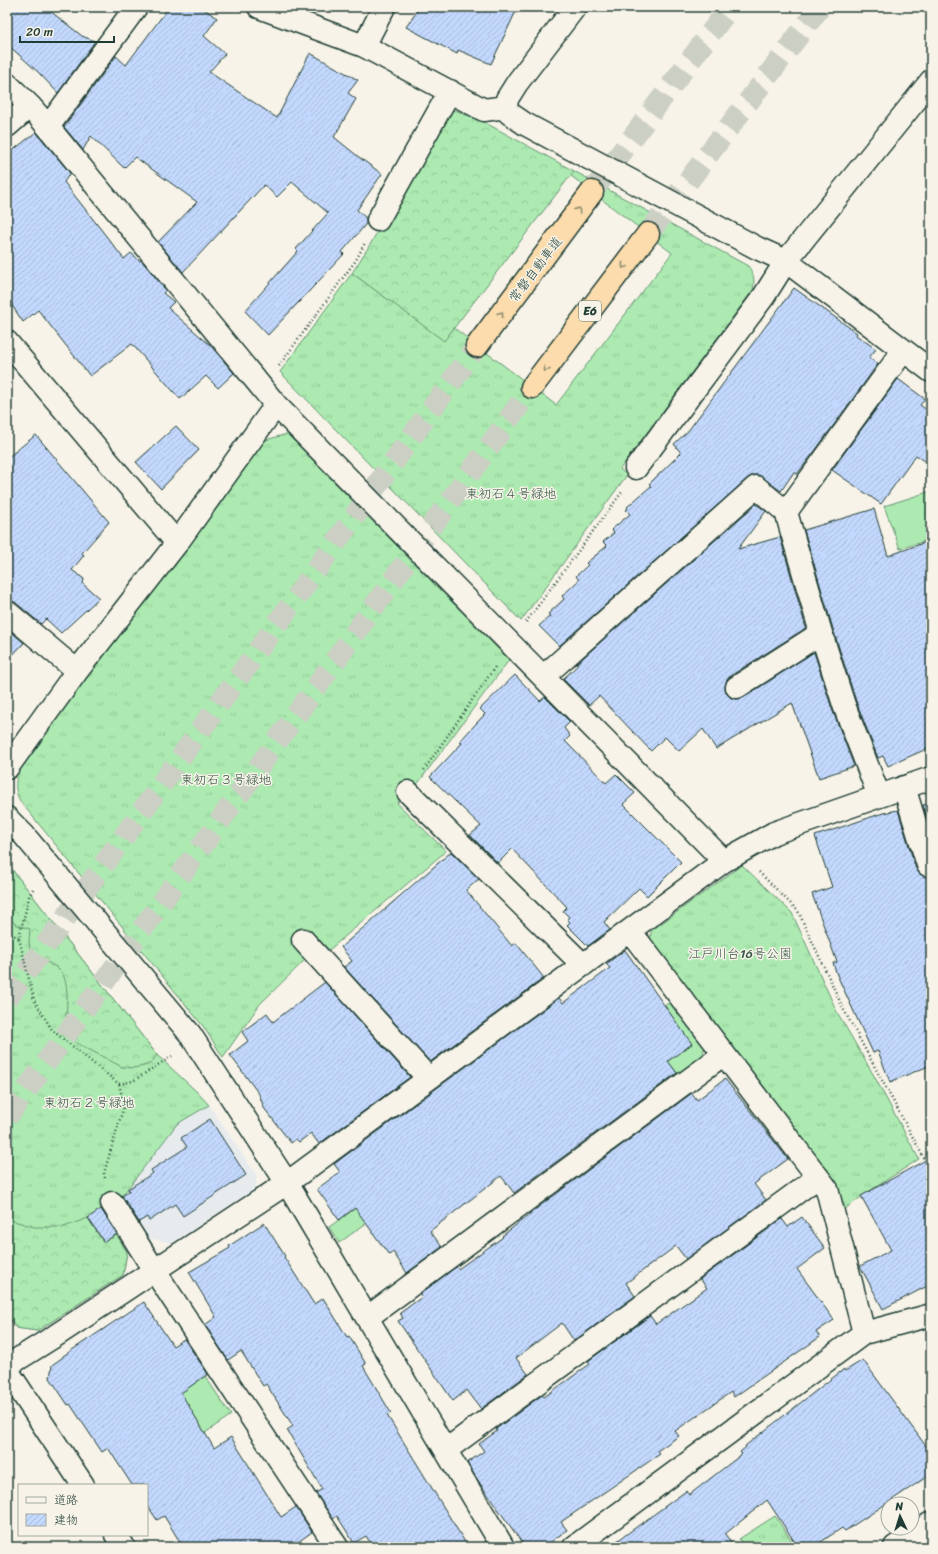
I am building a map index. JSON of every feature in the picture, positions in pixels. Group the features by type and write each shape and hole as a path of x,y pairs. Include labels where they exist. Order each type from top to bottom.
{"highway":[{"name":"常磐自動車道","path":"477,346 592,192"},
{"name":"E6","path":"532,387 648,234"}],"street":[{"path":"48,127 136,7"},
{"path":"259,7 364,46 484,110 506,107"},
{"path":"364,46 384,7"},
{"path":"576,7 517,83 507,99 506,107 508,113 525,124 757,248 786,260 931,371"},
{"path":"636,468 764,296 786,260 931,81"},
{"path":"7,84 30,106 48,127 263,388 276,406 505,639 544,676 724,861"},
{"path":"378,220 450,91"},
{"path":"7,126 30,106"},
{"path":"7,342 177,543"},
{"path":"786,512 903,351"},
{"path":"7,768 77,670 177,543 276,406"},
{"path":"544,676 756,488 786,512 821,633 844,705 880,796"},
{"path":"7,612 77,670"},
{"path":"737,687 821,633"},
{"path":"7,1366 288,1183 428,1078 724,861 774,834 931,778"},
{"path":"904,787 928,865"},
{"path":"408,792 584,965"},
{"path":"7,818 23,834 190,1034 288,1183 503,1547"},
{"path":"630,931 827,1189 864,1333"},
{"path":"303,940 428,1078"},
{"path":"368,1317 724,1054"},
{"path":"446,1450 818,1177"},
{"path":"112,1203 154,1270 337,1547"},
{"path":"574,1547 864,1333 931,1315"},
{"path":"7,1370 82,1484"},
{"path":"895,1547 931,1523"},
{"path":"117,1536 124,1547"}],"path":[{"path":"263,388 356,260 378,220"},
{"path":"754,868 798,911 844,1010 931,1172"},
{"path":"34,887 28,897 19,938 34,1000 52,1030 119,1084 124,1100 123,1109 104,1173 106,1191 112,1203"},
{"path":"7,932 19,938"},
{"path":"119,1084 133,1081 176,1054"}],"shaded area":[{"path":"209,1105 257,1176 255,1189 172,1243 149,1238 122,1196 177,1124"}],"green space":[{"path":"456,110 465,115 471,115 574,171 444,341 352,273 371,243 443,113"},
{"name":"東初石４号緑地","path":"574,171 748,266 754,277 754,286 753,290 620,469 627,475 521,621 280,372 352,273 444,340 454,328 556,405 672,253 571,176"},
{"name":"東初石３号緑地","path":"287,434 509,660 419,782 397,803 446,851 329,950 310,930 297,951 305,960 260,1004 223,1057 203,1026 20,801 16,791 16,782 18,773 23,764 262,441"},
{"path":"931,491 931,539 900,549 884,506"},
{"name":"東初石２号緑地","path":"7,863 157,1055 209,1105 177,1124 122,1196 101,1209 127,1252 123,1275 37,1331 16,1328 7,1314"},
{"path":"7,863 157,1055 151,1063 133,1068 122,1067 75,1042 64,1030 67,992 64,977 54,966 31,956 29,941 30,929 17,925 7,917"},
{"name":"江戸川台16号公園","path":"742,865 792,913 837,1012 873,1074 919,1159 865,1194 841,1212 650,943 651,931"},
{"path":"670,1002 705,1046 702,1058 643,1101 633,1087 664,1006"},
{"path":"378,1192 397,1201 339,1243 329,1227"},
{"path":"88,1218 103,1242 117,1235 127,1252 123,1275 37,1331 16,1328 7,1314 7,1219 34,1227 64,1227"},
{"path":"205,1376 231,1415 205,1433 154,1411"},
{"path":"775,1516 796,1547 744,1547 739,1539"}],"building":[{"path":"7,7 45,7 82,36 95,41 58,93 38,72 7,44"},
{"path":"169,7 201,7 217,18 204,36 225,54 209,72 277,118 310,53 358,80 348,93 356,99 334,137 382,174 357,210 366,218 366,224 342,252 344,254 268,335 245,311 298,251 296,249 328,213 292,182 277,197 264,185 183,272 158,242 197,202 135,157 124,168 91,136 83,150 64,127 116,56 126,65"},
{"path":"420,7 518,7 491,64 458,50 457,54 406,27"},
{"path":"36,132 70,173 64,182 124,259 131,253 140,261 141,260 166,290 163,293 174,302 168,308 210,345 234,373 218,388 206,376 180,399 132,344 90,376 38,310 23,322 7,298 7,155"},
{"path":"794,288 857,333 856,335 876,349 869,358 878,364 812,455 797,474 794,472 781,491 759,475 753,475 748,478 559,646 539,626 550,616 548,614 564,599 562,596 579,580 576,576 588,565 586,563 607,546 603,542 614,533 611,530 630,514 626,510 628,509 627,507 651,486 649,484 681,453 674,444 688,431"},
{"path":"898,379 925,399 920,405 931,413 931,465 916,455 881,504 832,470"},
{"path":"176,426 199,450 161,489 136,462"},
{"path":"36,435 109,522 82,553 84,555 72,570 84,579 83,584 99,598 61,633 46,619 41,624 15,602 7,600 7,458"},
{"path":"756,504 766,511 738,549 780,537 806,628 730,676 726,682 726,693 731,698 743,698 814,652 832,709 854,766 819,778 792,703 716,749 703,729 679,751 665,737 651,751 599,696 589,705 563,679 578,665 576,664"},
{"path":"874,509 888,556 931,540 931,747 888,766 883,756 878,758 856,701 804,530"},
{"path":"7,628 24,643 7,661"},
{"path":"515,675 540,701 545,697 570,722 564,728 570,736 565,741 606,783 616,774 635,793 623,804 681,862 647,896 639,888 604,922 610,930 588,946 567,925 570,922 567,919 569,917 563,911 567,907 512,849 498,863 470,835 481,826 430,777 462,743 460,741 485,714 480,709"},
{"path":"931,803 931,832 923,805"},
{"path":"898,810 916,869 925,877 931,877 931,1065 890,1082 878,1051 873,1053 837,975 833,963 837,962 812,894 832,887 815,836 883,813"},
{"path":"451,852 479,879 466,890 512,946 516,943 544,978 430,1062 344,967 352,961 341,947"},
{"path":"625,950 692,1044 668,1061 677,1073 514,1193 501,1176 430,1231 442,1247 407,1273 393,1252 389,1255 355,1208 339,1220 317,1189 340,1172 334,1164 559,998 563,1003 610,968 606,964"},
{"path":"325,982 410,1077 319,1144 311,1133 299,1142 296,1139 291,1143 264,1108 259,1094 230,1055 248,1041 242,1032 267,1013 273,1022"},
{"path":"725,1079 788,1159 754,1184 766,1200 686,1259 676,1246 626,1283 635,1296 574,1341 562,1323 516,1358 528,1374 481,1409 467,1390 453,1401 398,1321 403,1318 400,1313 422,1297 420,1294 456,1267 458,1269 503,1237 502,1236 529,1214 692,1093 697,1100"},
{"path":"210,1119 246,1175 183,1216 175,1204 149,1221 147,1217 139,1222 122,1196 129,1191 128,1189 153,1173 151,1170 187,1147 181,1138"},
{"path":"931,1157 931,1284 883,1309 860,1266 891,1250 861,1196"},
{"path":"101,1209 117,1234 104,1242 88,1218"},
{"path":"802,1217 825,1248 797,1269 834,1320 816,1332 820,1337 734,1397 731,1392 675,1431 679,1436 657,1451 660,1454 561,1522 567,1530 544,1547 525,1547 467,1463 484,1451 479,1444 497,1431 496,1429 542,1395 544,1397 590,1364 588,1361 650,1316 656,1324 707,1288 700,1279 782,1219 788,1227"},
{"path":"264,1223 314,1304 323,1298 347,1337 349,1336 366,1364 363,1366 391,1413 387,1415 468,1547 373,1547 366,1536 354,1543 337,1516 333,1519 316,1493 322,1489 287,1430 293,1426 266,1384 263,1386 241,1351 228,1360 205,1325 216,1317 189,1272 230,1248 229,1246"},
{"path":"144,1302 173,1346 184,1339 208,1374 181,1393 214,1448 231,1437 281,1517 296,1507 312,1532 291,1547 183,1547 164,1516 157,1520 148,1506 148,1484 131,1484 108,1448 102,1452 70,1404 68,1405 50,1378 52,1365 63,1356"},
{"path":"863,1360 931,1453 931,1474 898,1496 880,1496 880,1508 845,1531 842,1528 813,1547 798,1547 767,1500 725,1534 734,1547 609,1547 686,1491 689,1495 742,1454 740,1452 746,1447 745,1446 844,1369 845,1371"}],"tunnel":[{"path":"592,192 730,7"},
{"path":"648,234 820,7"},
{"path":"7,999 477,346"},
{"path":"7,1117 532,387"}]}
